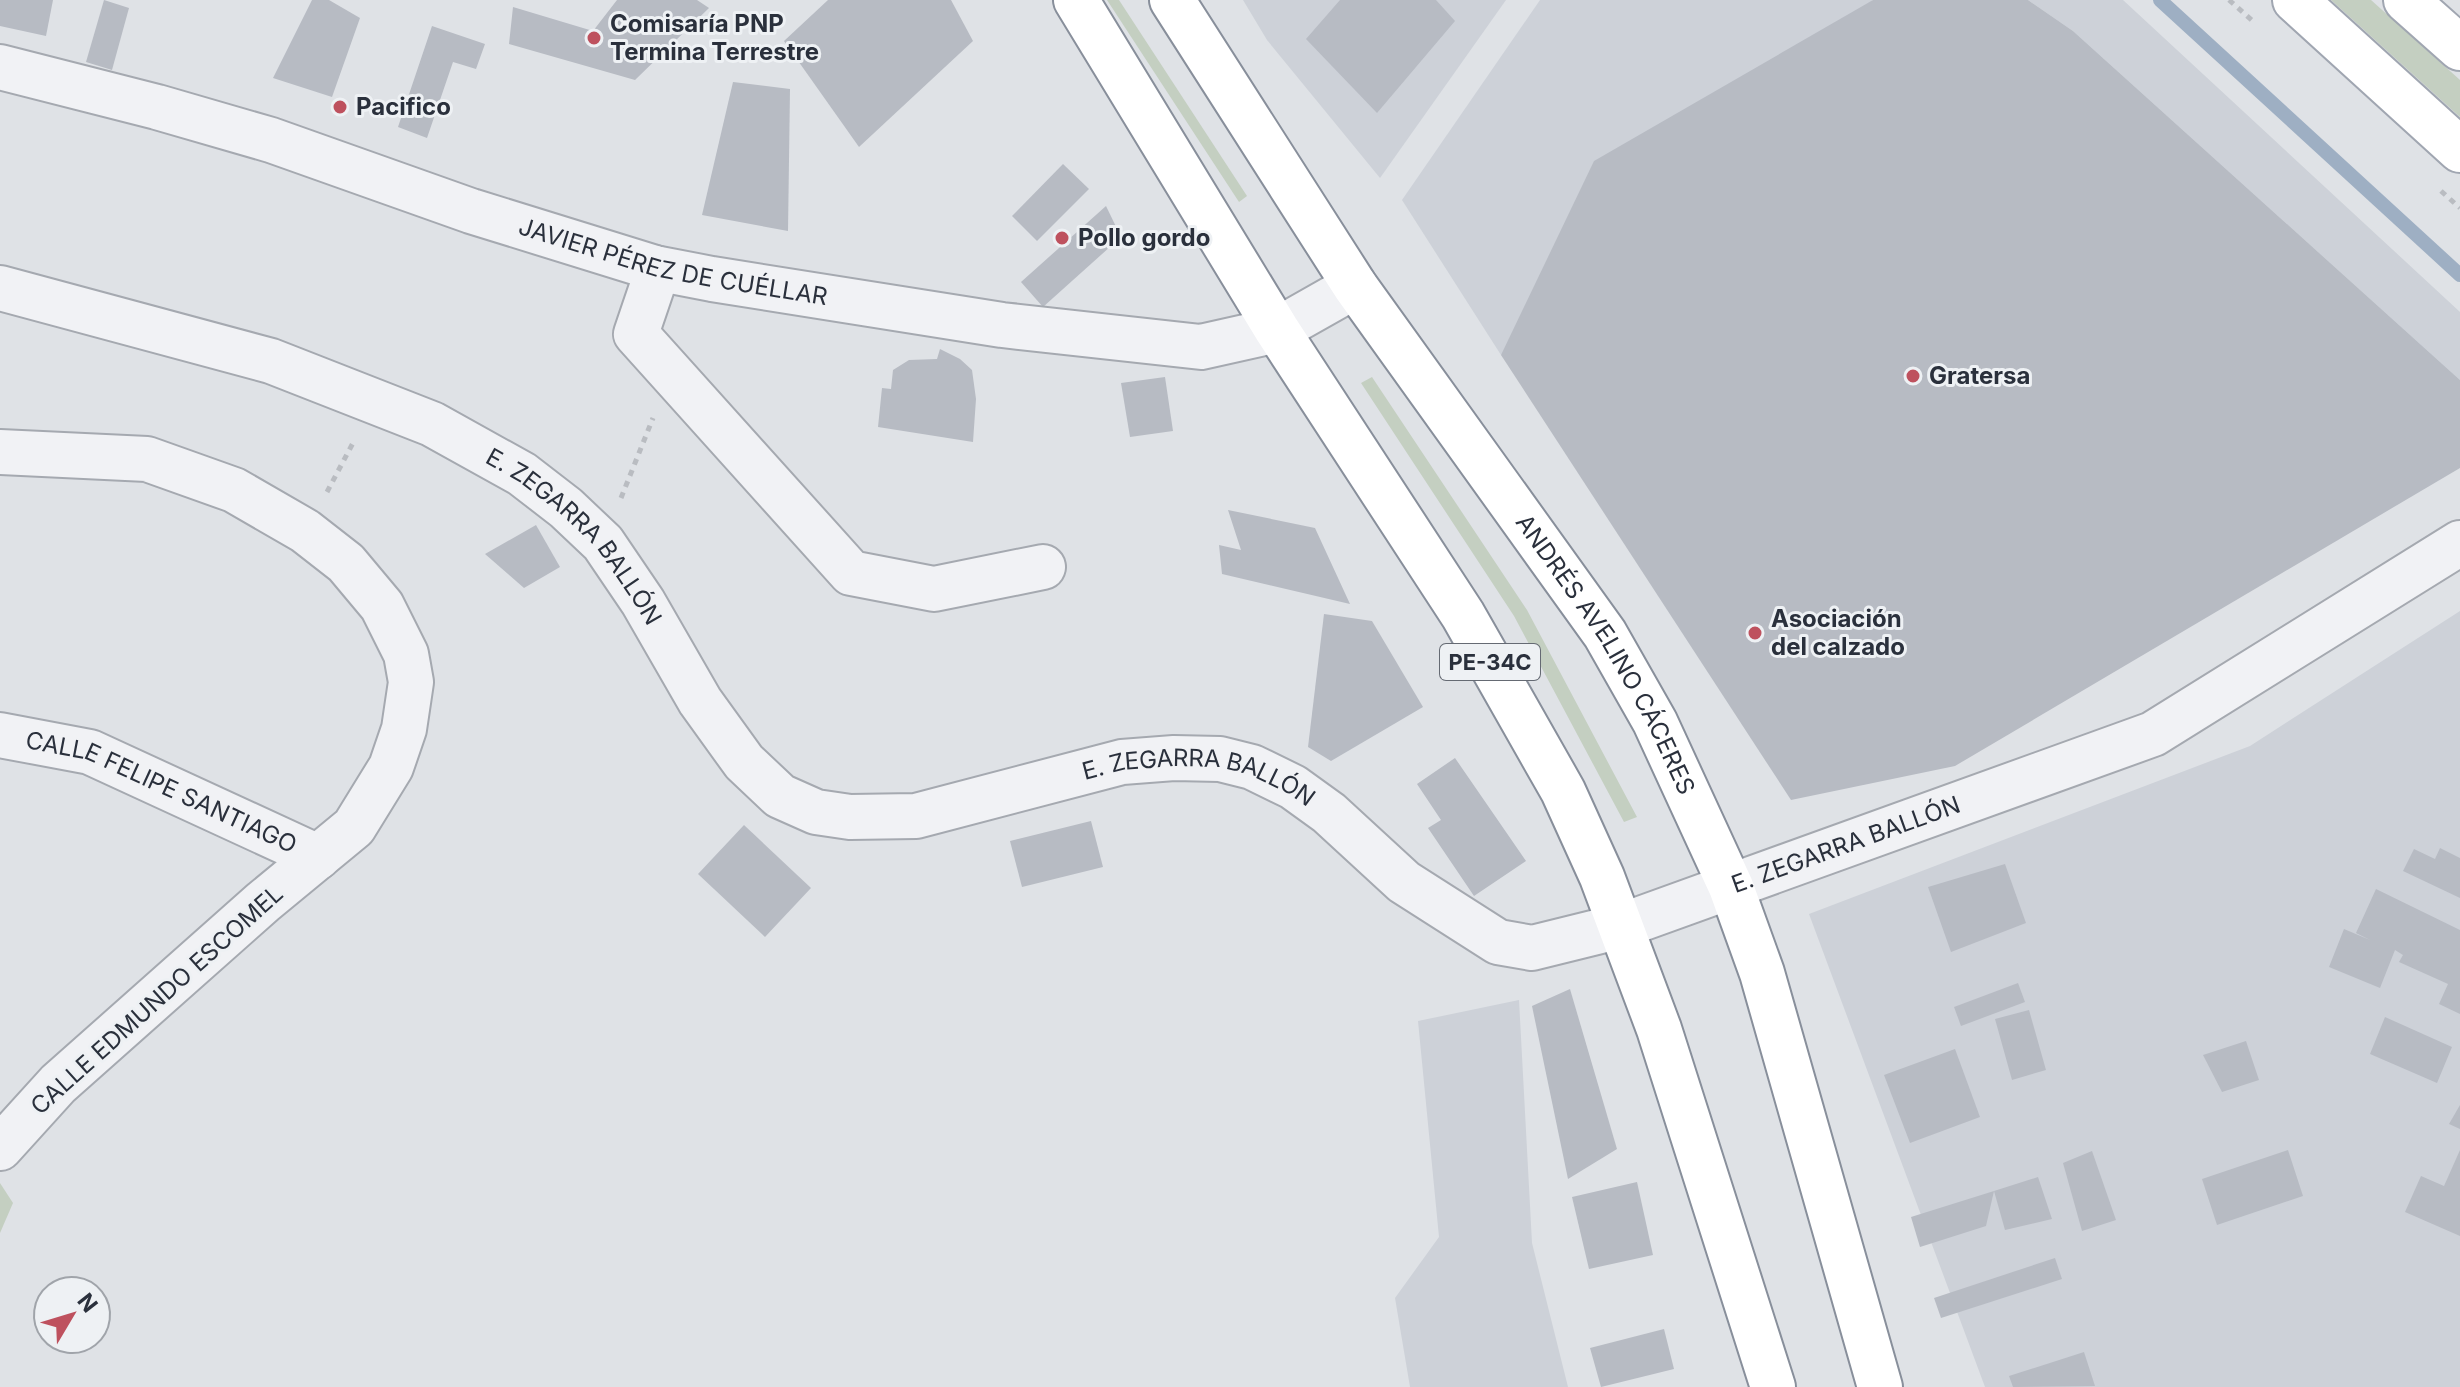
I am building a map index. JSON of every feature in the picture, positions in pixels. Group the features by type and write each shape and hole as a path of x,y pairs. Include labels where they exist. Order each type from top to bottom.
{"main road":[{"name":"PE-34C","path":"1076,0 1277,330 1463,615 1563,791 1621,926 1659,1029 1773,1387"},
{"name":"ANDRÉS AVELINO CÁCERES","path":"1172,0 1355,286 1605,634 1655,722 1731,887 1762,973 1880,1387"},
{"path":"2295,0 2460,150"},
{"path":"2406,0 2460,48"}],"street":[{"name":"JAVIER PÉREZ DE CUÉLLAR","path":"0,67 271,140 471,211 655,268 1002,325 1201,347 1277,330 1355,286"},
{"path":"655,268 655,278 636,334 851,573 934,589 1043,567"},
{"name":"E. ZEGARRA BALLÓN","path":"0,288 271,361 432,424 522,474 566,508 603,543 643,602 700,701 744,762 780,796 816,812 850,817 916,816 1122,762 1174,758 1220,759 1252,767 1293,787 1329,813 1404,882 1498,942 1532,948 1621,926 2153,734 2460,543"},
{"name":"CALLE EDMUNDO ESCOMEL","path":"0,452 147,459 234,490 305,531 346,563 382,606 406,654 411,682 404,729 391,767 354,827 263,902 58,1084 0,1148"},
{"name":"CALLE FELIPE SANTIAGO","path":"0,735 90,752 318,857"}],"path":[{"path":"603,543 671,373"},
{"path":"305,531 376,402"}],"shaded area":[{"path":"1243,0 1506,0 1380,178 1267,40"},
{"path":"1540,0 1873,0 1501,355 1402,200"},
{"path":"2028,0 2123,0 2460,312 2460,380 2073,31"},
{"path":"2460,611 2460,1387 1985,1387 1809,914 2250,746"},
{"path":"1519,1000 1532,1243 1568,1387 1410,1387 1395,1298 1439,1237 1418,1021"}],"green space":[{"path":"1107,0 1119,0 1247,196 1239,202"},
{"path":"2331,0 2371,0 2460,80 2460,117"},
{"path":"1372,377 1527,610 1637,817 1624,822 1514,616 1361,383"},
{"path":"0,1183 13,1203 0,1233"}],"building":[{"path":"0,0 53,0 46,36 0,26"},
{"path":"104,0 129,8 112,70 86,62"},
{"path":"312,0 329,0 360,18 332,97 273,78"},
{"name":"Comisaría PNP Termina Terrestre","path":"617,0 697,0 709,8 635,80 509,44 513,7 593,31"},
{"path":"828,0 951,0 973,41 859,147 784,41"},
{"path":"1340,0 1436,0 1455,21 1377,113 1306,39"},
{"path":"1873,0 2028,0 2073,31 2460,380 2460,468 1955,766 1791,800 1501,355 1594,161"},
{"path":"432,26 485,44 476,69 453,62 427,138 398,127"},
{"path":"733,82 790,89 788,231 702,215"},
{"path":"1063,164 1089,189 1037,241 1012,216"},
{"path":"1106,206 1121,237 1043,307 1021,282"},
{"path":"940,349 960,359 972,370 976,399 973,442 878,427 882,388 891,389 893,370 909,360 937,359"},
{"path":"1165,377 1173,431 1130,437 1121,383"},
{"path":"1228,510 1315,528 1350,604 1222,574 1219,545 1241,550"},
{"path":"536,525 560,567 524,588 485,554"},
{"path":"1324,614 1372,621 1423,707 1331,761 1308,747"},
{"path":"1455,758 1526,861 1474,896 1428,828 1441,820 1417,784"},
{"path":"1091,821 1103,867 1022,887 1010,841"},
{"path":"744,825 811,888 765,937 698,874"},
{"path":"2440,848 2460,858 2460,898 2403,871 2414,849 2435,859"},
{"path":"2005,864 2026,923 1951,952 1928,887"},
{"path":"2376,889 2460,930 2460,1014 2439,1004 2448,984 2399,962 2403,955 2395,950 2380,988 2329,967 2344,929 2370,940 2356,933"},
{"path":"2018,983 2025,1002 1961,1026 1954,1007"},
{"path":"1570,989 1617,1149 1568,1179 1532,1006"},
{"path":"2029,1010 2046,1070 2012,1080 1995,1019"},
{"path":"2385,1017 2452,1047 2437,1083 2370,1054"},
{"path":"2246,1041 2259,1080 2222,1092 2203,1055"},
{"path":"1955,1049 1980,1117 1910,1143 1884,1075"},
{"path":"2460,1105 2460,1129 2449,1124"},
{"path":"2288,1150 2303,1196 2217,1225 2202,1179"},
{"path":"2460,1150 2460,1236 2405,1212 2421,1176 2444,1186"},
{"path":"2092,1151 2116,1220 2082,1231 2063,1163"},
{"path":"2038,1177 2052,1219 2005,1230 1994,1191"},
{"path":"1637,1182 1653,1255 1589,1269 1572,1197"},
{"path":"1994,1191 1986,1226 1920,1247 1911,1217"},
{"path":"2055,1258 2062,1279 1941,1318 1934,1298"},
{"path":"1664,1329 1674,1369 1601,1387 1590,1348"},
{"path":"2084,1352 2095,1386 2013,1387 2009,1376"}],"waterway":[{"path":"2160,0 2460,275"}],"place":[{"name":"Comisaría PNP Termina Terrestre","path":"594,38"},
{"name":"Pacifico","path":"340,107"},
{"name":"Pollo gordo","path":"1062,238"},
{"name":"Gratersa","path":"1913,376"},
{"name":"Asociación del calzado","path":"1755,633"}]}
